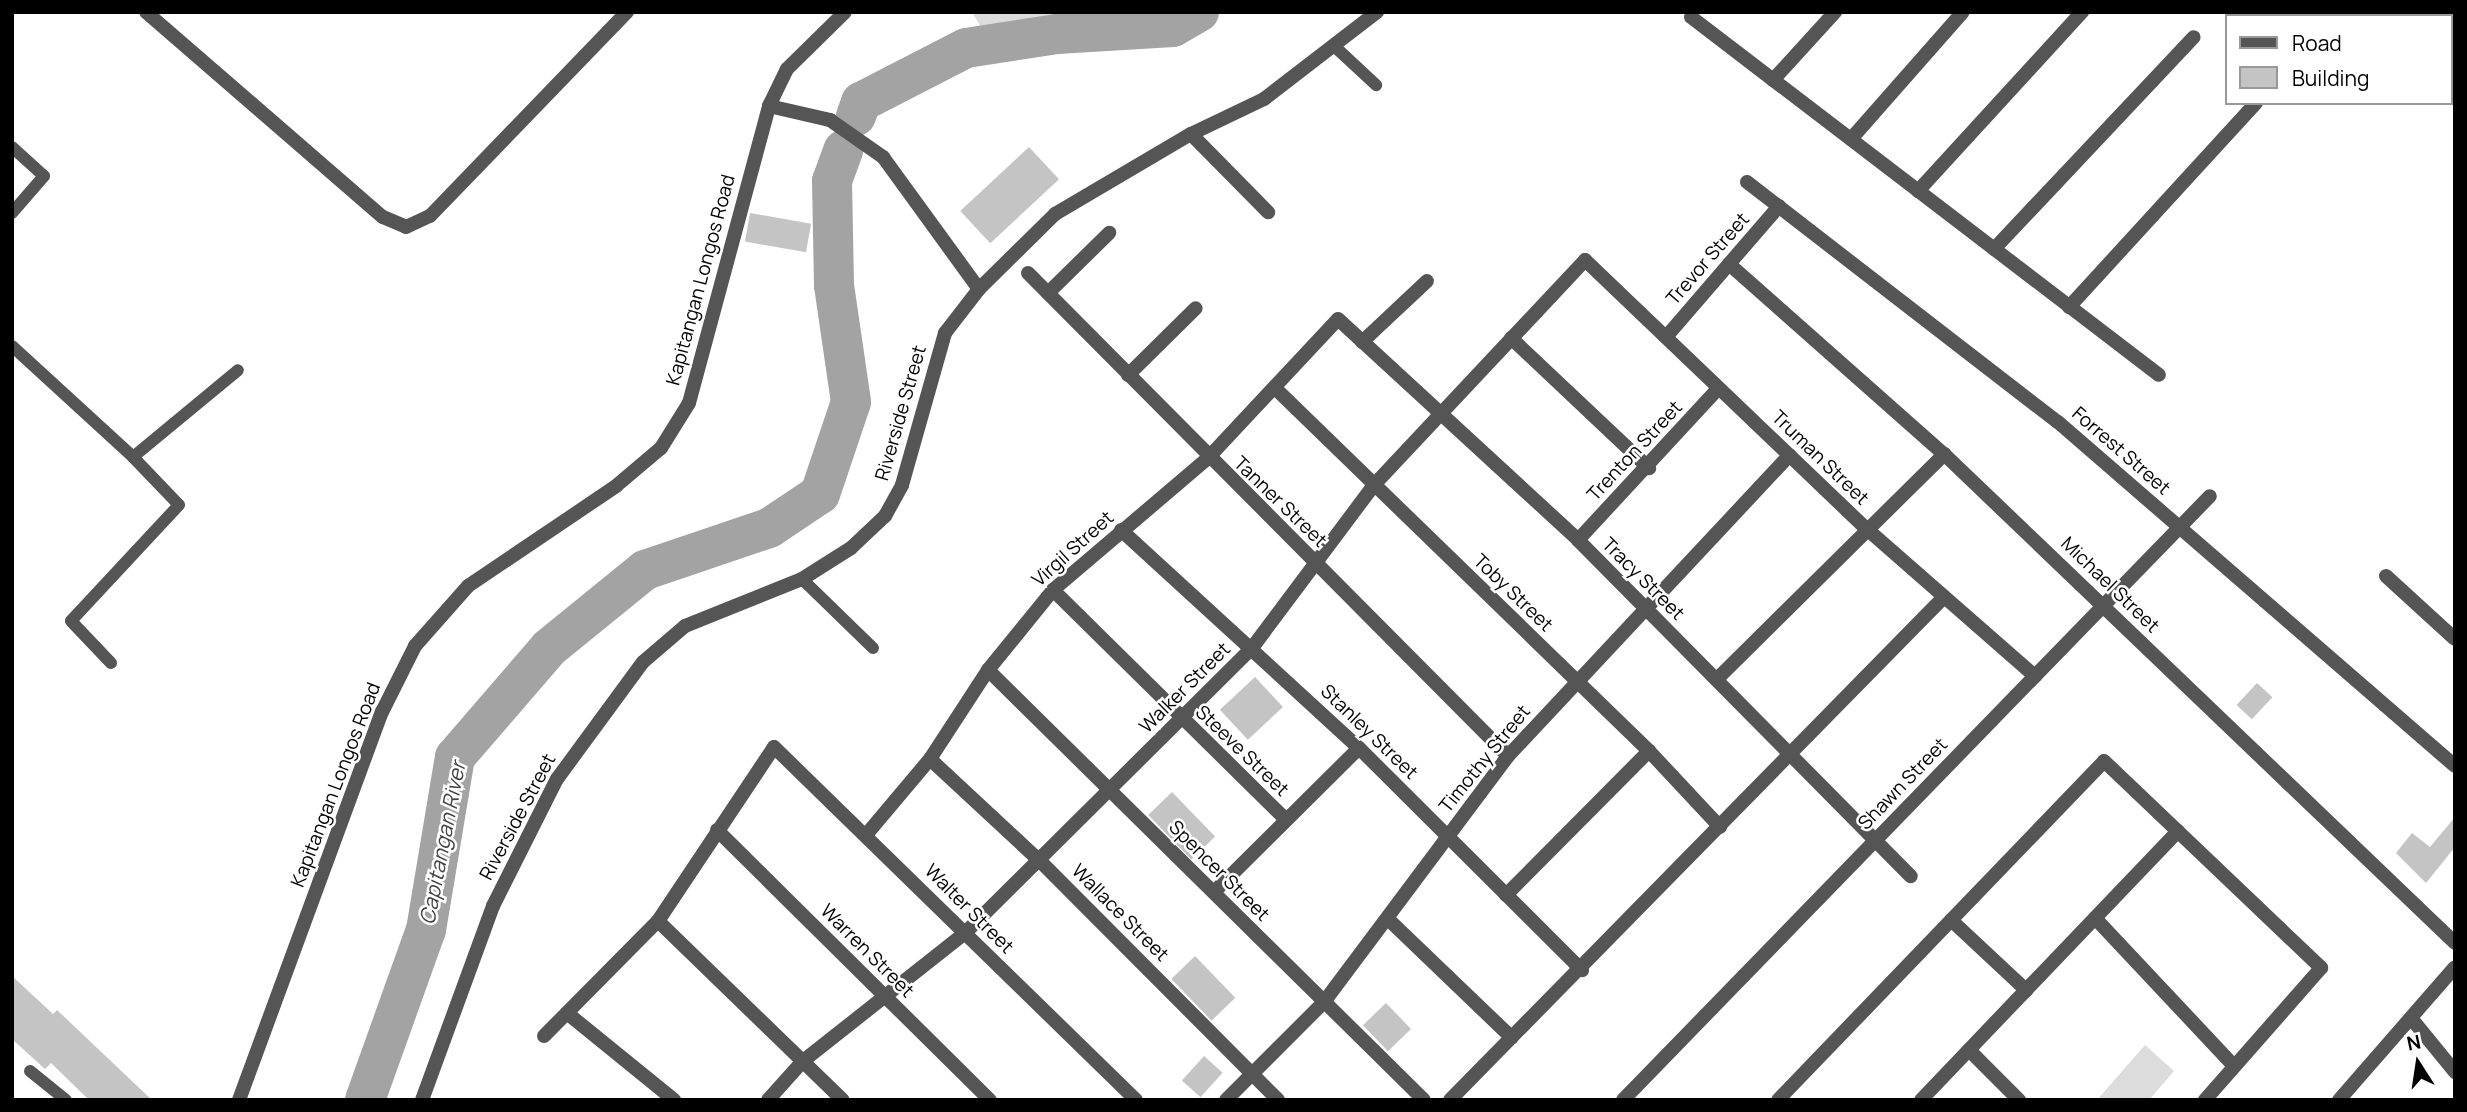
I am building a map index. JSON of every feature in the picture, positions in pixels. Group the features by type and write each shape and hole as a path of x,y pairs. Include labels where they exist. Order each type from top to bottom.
{"street":[{"path":"146,12 383,217 406,227 430,216 627,12"},
{"name":"Kapitangan Longos Road","path":"239,1100 382,712 415,646 468,586 616,486 661,448 688,403 769,106 788,69 845,12"},
{"name":"Riverside Street","path":"422,1100 493,905 557,779 642,662 685,626 802,579 851,548 885,516 902,485 945,333 979,289 1055,214 1191,134 1264,99 1377,12"},
{"path":"1773,80 1835,12"},
{"path":"1851,139 1963,12"},
{"path":"1918,191 2082,12"},
{"path":"1691,17 2159,375"},
{"path":"1994,249 2194,37"},
{"path":"2069,307 2254,105"},
{"path":"769,106 830,120 883,158 979,289"},
{"path":"1191,134 1268,212"},
{"name":"Forrest Street","path":"1747,182 2058,422 2455,766"},
{"name":"Trevor Street","path":"1666,337 1779,206"},
{"path":"1048,293 1109,233"},
{"name":"Truman Street","path":"1585,260 1868,530 2035,676"},
{"name":"Walker Street","path":"768,1100 803,1061 965,933 1041,862 1252,648 1318,565 1373,486 1585,260"},
{"name":"Michael Street","path":"1729,264 1944,454 2455,943"},
{"name":"Tanner Street","path":"1028,273 1208,458 1508,756"},
{"path":"1362,342 1427,281"},
{"path":"1128,375 1196,308"},
{"name":"Tracy Street","path":"1338,320 1443,411 1578,540 1911,876"},
{"name":"Virgil Street","path":"866,835 930,759 988,670 1053,590 1208,458 1276,389 1338,320"},
{"path":"1511,338 1649,468"},
{"name":"Trenton Street","path":"1578,540 1649,468 1719,388"},
{"name":"Toby Street","path":"1276,389 1649,751 1720,827"},
{"path":"1717,679 1944,454"},
{"name":"Timothy Street","path":"1226,1100 1324,1002 1389,920 1508,756 1790,456"},
{"name":"Shawn Street","path":"1623,1100 2210,496"},
{"name":"Stanley Street","path":"1121,530 1359,748 1582,970"},
{"path":"2386,576 2455,639"},
{"name":"Steeve Street","path":"1053,590 1286,820"},
{"path":"1450,1100 1582,970 1944,597"},
{"name":"Spencer Street","path":"988,670 1424,1100"},
{"name":"Walter Street","path":"717,830 774,747 1136,1100"},
{"path":"1213,892 1359,748"},
{"path":"1506,895 1649,751"},
{"name":"Wallace Street","path":"930,759 1041,862 1278,1100"},
{"path":"1778,1100 2104,761 2321,968 2206,1100"},
{"path":"544,1036 658,920 717,830"},
{"name":"Warren Street","path":"717,830 990,1100"},
{"path":"1921,1100 2178,831"},
{"path":"2095,918 2234,1066"},
{"path":"658,920 843,1100"},
{"path":"1389,920 1512,1038"},
{"path":"1951,920 2026,990"},
{"path":"2339,1100 2455,967"},
{"path":"567,1013 674,1100"},
{"path":"2411,1018 2455,1072"},
{"path":"1969,1050 2019,1100"}],"lane":[{"path":"1333,45 1376,86"},
{"path":"12,147 44,176 12,214"},
{"path":"12,346 133,457 179,505 71,621 111,663"},
{"path":"133,457 238,370"},
{"path":"802,579 873,648"},
{"path":"30,1072 66,1100"}],"shaded area":[{"path":"972,12 1124,12 984,33"},
{"path":"2145,1045 2174,1071 2149,1100 2097,1100"}],"building":[{"path":"1029,147 1059,179 990,243 960,211"},
{"path":"750,213 811,224 806,252 745,242"},
{"path":"1255,677 1283,707 1248,740 1220,710"},
{"path":"2257,683 2272,697 2252,719 2237,705"},
{"path":"1172,792 1215,837 1191,860 1148,815"},
{"path":"2455,817 2455,847 2426,883 2396,853 2412,833 2430,847"},
{"path":"1195,956 1235,998 1212,1021 1171,979"},
{"path":"12,976 53,1014 57,1010 152,1100 89,1100 51,1063 45,1069 12,1039"},
{"path":"1386,1003 1411,1029 1388,1051 1363,1025"},
{"path":"1204,1056 1223,1073 1200,1097 1182,1081"}],"waterway":[{"name":"Capitangan River","path":"856,116 861,102 966,48 1057,34 1173,27 1199,12"},
{"name":"Capitangan River","path":"365,1100 426,930 455,757 549,648 645,570 769,528 820,494 851,402 834,285 832,181 843,150"}]}
